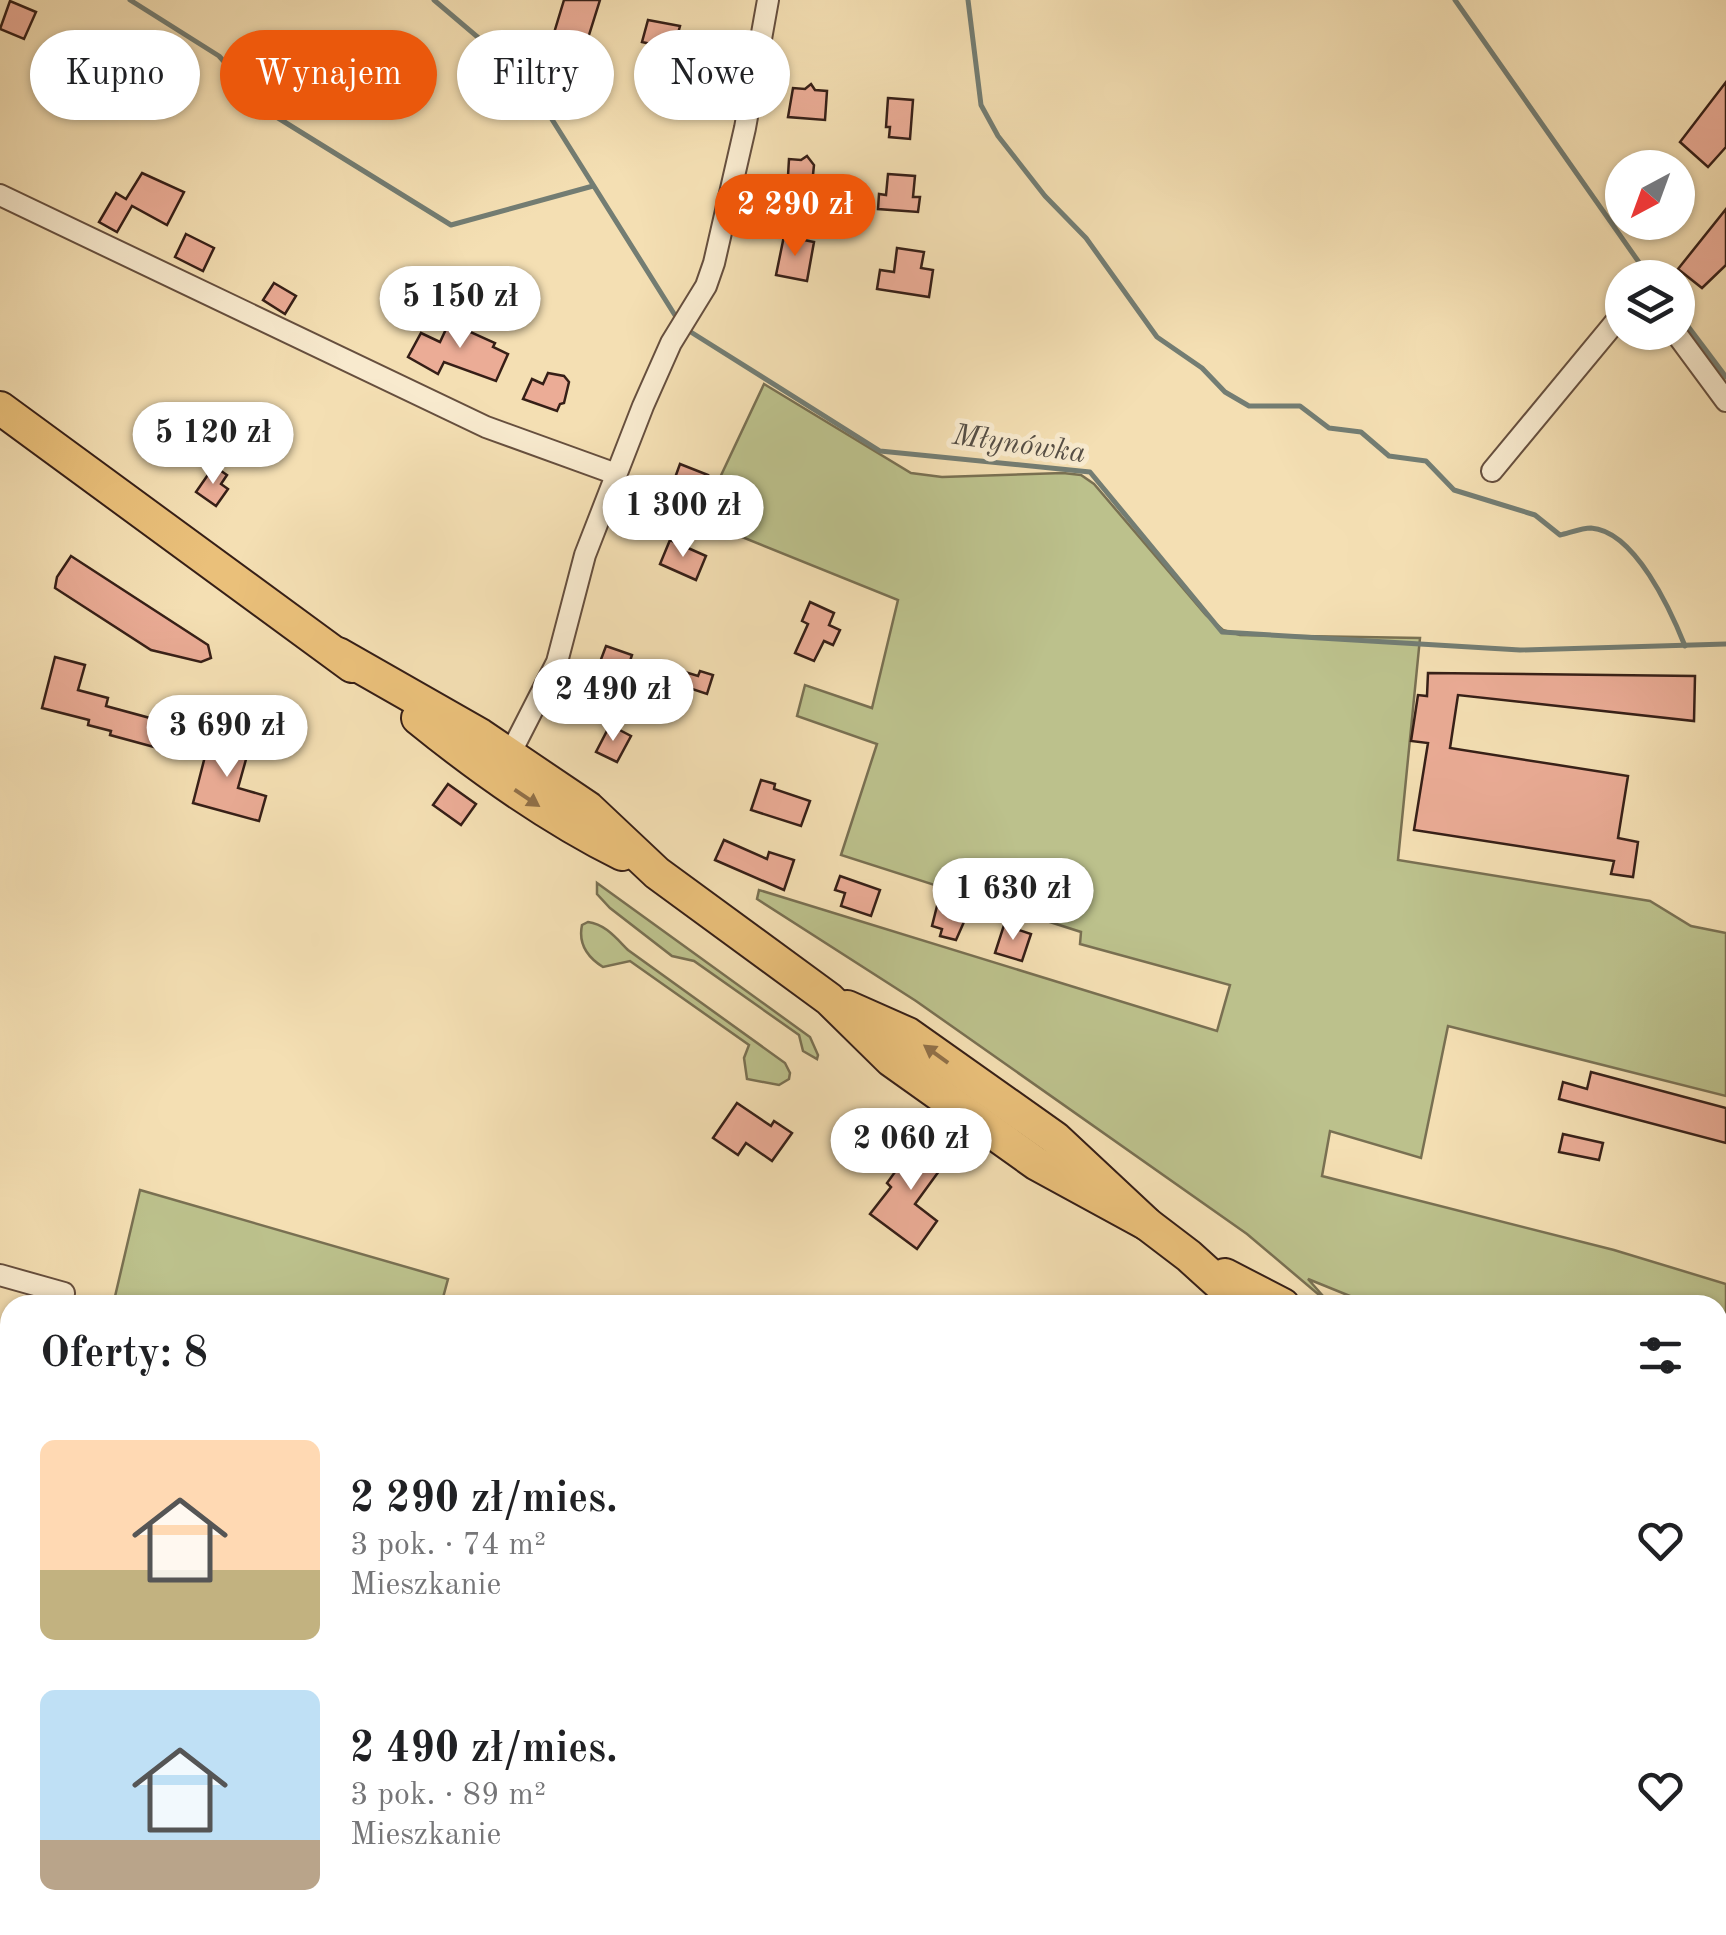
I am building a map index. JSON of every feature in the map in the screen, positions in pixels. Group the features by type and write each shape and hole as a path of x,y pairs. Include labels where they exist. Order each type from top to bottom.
{"main road":[{"path":"0,408 338,654 491,774 572,830 657,872"},
{"path":"338,654 510,754 588,808 657,872 829,999 892,1060 1037,1164 1147,1224 1232,1295"},
{"path":"1190,1256 1264,1295"}],"street":[{"path":"510,754 557,662 585,556 616,474 671,343 706,286 722,230 768,0"},
{"path":"0,195 486,427 616,474"},
{"path":"1492,471 1605,335"},
{"path":"1688,350 1726,401"},
{"path":"0,1275 64,1294"}],"green space":[{"path":"764,384 911,473 942,477 1081,475 1094,484 1223,630 1240,635 1420,638 1398,860 1650,901 1691,926 1726,933 1726,1096 1448,1026 1421,1158 1330,1131 1322,1176 1614,1250 1726,1284 1726,1295 1347,1295 1308,1279 1319,1295 1247,1234 916,1001 757,899 759,890 1217,1031 1230,985 1080,944 1081,932 841,855 877,744 797,716 805,685 872,708 898,600 700,520"},
{"path":"597,883 810,1037 817,1059 803,1051 799,1035 694,961 672,956 610,908 597,894"},
{"path":"588,922 615,936 628,950 785,1063 789,1079 779,1085 747,1079 744,1058 749,1045 630,961 603,967 597,963 583,944 582,925"},
{"path":"140,1190 448,1279 444,1295 115,1295"}],"building":[{"path":"564,0 600,0 591,30 555,30"},
{"path":"10,1 36,12 24,39 0,29"},
{"path":"648,20 680,26 679,30 645,30"},
{"path":"1726,82 1726,147 1708,167 1695,155 1695,150 1680,142"},
{"path":"811,84 815,90 827,91 825,120 790,117 793,88 805,89"},
{"path":"888,98 913,100 910,139 889,137"},
{"path":"807,156 814,165 811,194 787,193 789,159"},
{"path":"142,173 184,192 167,225 132,206 117,232 99,222 116,193 126,199"},
{"path":"888,174 915,176 913,197 920,197 918,212 878,209 879,194 886,195"},
{"path":"1726,209 1726,265 1702,288 1695,282 1695,260 1685,260"},
{"path":"186,234 214,248 203,271 175,257"},
{"path":"784,236 814,242 807,281 776,275"},
{"path":"897,248 924,252 921,268 933,270 929,297 877,289 880,270 894,272"},
{"path":"274,283 296,296 285,314 263,300"},
{"path":"454,312 473,322 468,331 495,343 493,347 508,354 496,381 444,362 438,374 408,357 421,333 440,342"},
{"path":"548,373 564,376 569,382 564,403 557,411 523,399 532,379 543,384"},
{"path":"680,464 708,475 700,496 672,486"},
{"path":"214,466 227,475 221,484 228,489 216,506 196,492"},
{"path":"670,540 706,556 696,580 660,564"},
{"path":"71,556 208,645 211,658 201,662 151,650 55,588 57,577"},
{"path":"810,602 834,613 829,625 840,630 833,645 824,641 814,661 795,653 808,624 802,621"},
{"path":"606,646 632,655 630,661 639,665 634,679 622,675 600,717 564,697 575,677 591,686"},
{"path":"55,657 85,665 78,690 108,698 106,706 183,727 176,753 110,735 111,731 88,725 89,720 42,708"},
{"path":"675,669 698,676 700,671 713,675 707,694 671,682"},
{"path":"1428,673 1695,676 1694,721 1458,695 1450,748 1628,776 1618,838 1638,842 1633,877 1611,874 1614,861 1414,830 1428,743 1411,741 1418,695 1427,696"},
{"path":"610,725 631,736 617,762 596,752"},
{"path":"211,733 250,745 238,788 266,796 259,821 193,803"},
{"path":"761,780 775,784 774,789 810,801 801,826 751,810"},
{"path":"448,784 476,804 461,825 433,805"},
{"path":"724,840 767,859 769,852 794,860 784,890 715,860"},
{"path":"840,876 880,890 871,916 841,906 845,893 835,890"},
{"path":"937,906 967,915 956,940 940,936 942,929 932,926"},
{"path":"1004,925 1031,934 1022,961 995,953"},
{"path":"1591,1072 1726,1108 1726,1143 1559,1099 1563,1082 1587,1089"},
{"path":"737,1103 771,1126 774,1121 792,1133 772,1161 746,1143 738,1155 713,1138"},
{"path":"1563,1134 1603,1143 1599,1160 1559,1152"},
{"path":"921,1136 950,1156 915,1204 937,1221 917,1249 870,1214"}],"waterway":[{"path":"130,0 219,56 270,113 451,225 593,186"},
{"name":"Młynówka","path":"434,0 526,78 678,320"},
{"path":"968,0 981,105 998,136 1045,196 1086,238 1157,337 1202,368 1225,392 1249,406 1300,406 1329,428 1361,432 1389,456 1426,461 1454,490 1535,515 1560,535 1591,528 1607,532 1636,557 1649,575 1685,646"},
{"name":"Młynówka","path":"1455,0 1637,260"},
{"name":"Młynówka","path":"686,329 880,451 1090,472 1222,632 1520,650 1726,644"},
{"name":"Młynówka","path":"1695,336 1726,377"}]}
